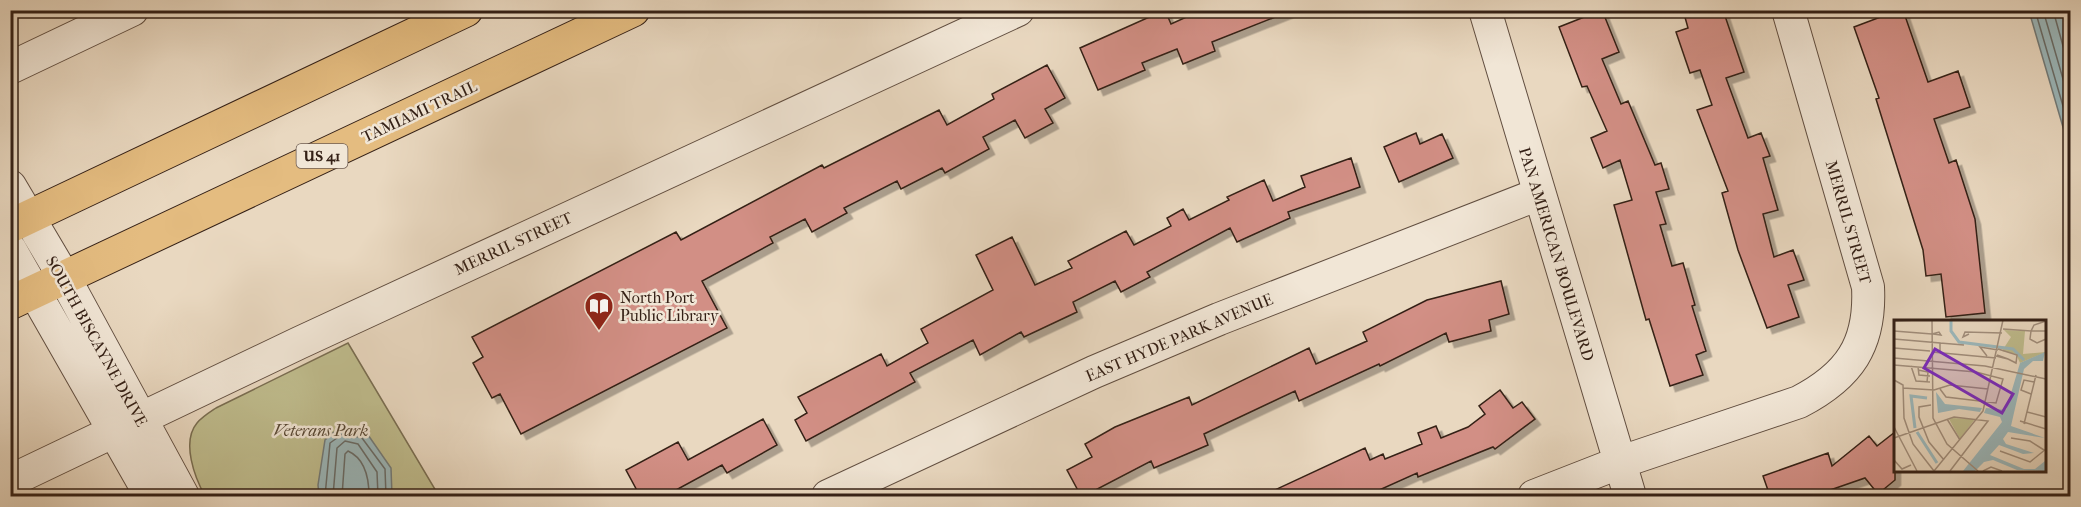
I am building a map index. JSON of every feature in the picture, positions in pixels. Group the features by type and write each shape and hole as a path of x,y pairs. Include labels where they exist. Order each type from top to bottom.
{"main road":[{"path":"20,221 466,10"},
{"name":"TAMIAMI TRAIL","path":"22,297 633,10"}],"street":[{"path":"10,68 132,10"},
{"name":"MERRIL STREET","path":"10,481 779,119 1018,10"},
{"name":"PAN AMERICAN BOULEVARD","path":"1485,10 1630,496"},
{"name":"MERRIL STREET","path":"1534,496 1621,462 1799,402 1839,375 1855,357 1863,338 1868,315 1868,287 1788,10"},
{"name":"SOUTH BISCAYNE DRIVE","path":"10,186 20,221 64,277 127,426 151,496"},
{"name":"EAST HYDE PARK AVENUE","path":"828,496 1094,372 1219,319 1539,194"},
{"name":"SOUTH BISCAYNE DRIVE","path":"10,249 22,297 183,496"}],"green space":[{"name":"Veterans Park","path":"348,343 439,496 205,496 191,460 190,440 197,423 216,408"}],"water":[{"path":"2029,11 2070,11 2070,151"},
{"path":"341,426 366,432 391,468 392,496 319,496 318,485 325,440"}],"building":[{"path":"1165,10 1171,24 1202,10 1288,12 1212,42 1215,51 1183,64 1177,49 1142,63 1145,70 1098,90 1080,48"},
{"path":"1602,10 1619,52 1602,59 1621,104 1628,101 1655,165 1661,163 1669,189 1656,192 1666,224 1660,225 1672,266 1683,263 1695,305 1692,306 1706,351 1696,355 1703,375 1670,386 1649,319 1646,320 1614,205 1632,200 1620,160 1603,168 1591,138 1607,131 1587,86 1582,87 1559,27"},
{"path":"1683,10 1723,10 1744,72 1726,78 1748,138 1761,133 1770,156 1763,158 1778,210 1763,214 1774,257 1793,250 1804,280 1788,285 1799,317 1767,328 1738,250 1722,193 1728,191 1697,110 1712,105 1700,70 1690,73 1676,32 1688,28"},
{"path":"1903,10 1928,82 1958,71 1970,107 1934,119 1949,163 1956,160 1975,219 1985,313 1946,317 1941,274 1926,276 1923,250 1876,99 1879,98 1854,27"},
{"path":"1047,65 1065,98 1045,109 1053,123 1025,138 1015,120 983,137 989,149 945,173 942,168 901,189 897,181 844,208 847,213 812,232 805,219 770,237 773,243 702,281 727,328 521,434 500,394 492,398 473,363 483,357 472,337 676,232 681,240 822,165 824,168 939,110 947,125 994,99 992,94"},
{"path":"1416,133 1420,144 1442,134 1453,158 1399,182 1384,147"},
{"path":"1351,158 1360,187 1288,212 1290,218 1237,242 1230,228 1147,272 1150,277 1121,292 1115,281 1073,302 1077,312 1024,337 1021,332 980,355 973,340 910,373 915,382 806,441 795,420 807,413 798,397 881,354 887,366 928,343 921,329 993,290 976,255 1012,237 1035,285 1072,268 1068,261 1126,231 1134,245 1171,226 1167,218 1183,209 1189,220 1229,200 1227,197 1264,180 1273,201 1305,187 1301,176"},
{"path":"1501,281 1509,314 1489,320 1491,331 1449,342 1446,333 1380,366 1379,364 1299,401 1295,391 1204,434 1208,445 1154,468 1151,461 1084,496 1081,496 1067,470 1092,457 1085,444 1115,427 1189,397 1192,405 1309,348 1316,364 1367,341 1363,332 1427,300"},
{"path":"1500,390 1513,408 1522,402 1535,419 1495,449 1493,447 1418,477 1417,473 1366,496 1262,496 1365,448 1370,460 1383,454 1385,459 1422,444 1418,433 1436,426 1441,438 1468,427 1485,414 1479,406"},
{"path":"763,419 777,445 727,473 722,465 665,496 640,496 626,470 678,442 688,460"},
{"path":"1894,433 1895,480 1878,494 1865,478 1813,496 1770,496 1763,476 1828,453 1832,466 1869,436 1877,446"}],"place":[{"name":"North Port Public Library","path":"599,332"}]}
